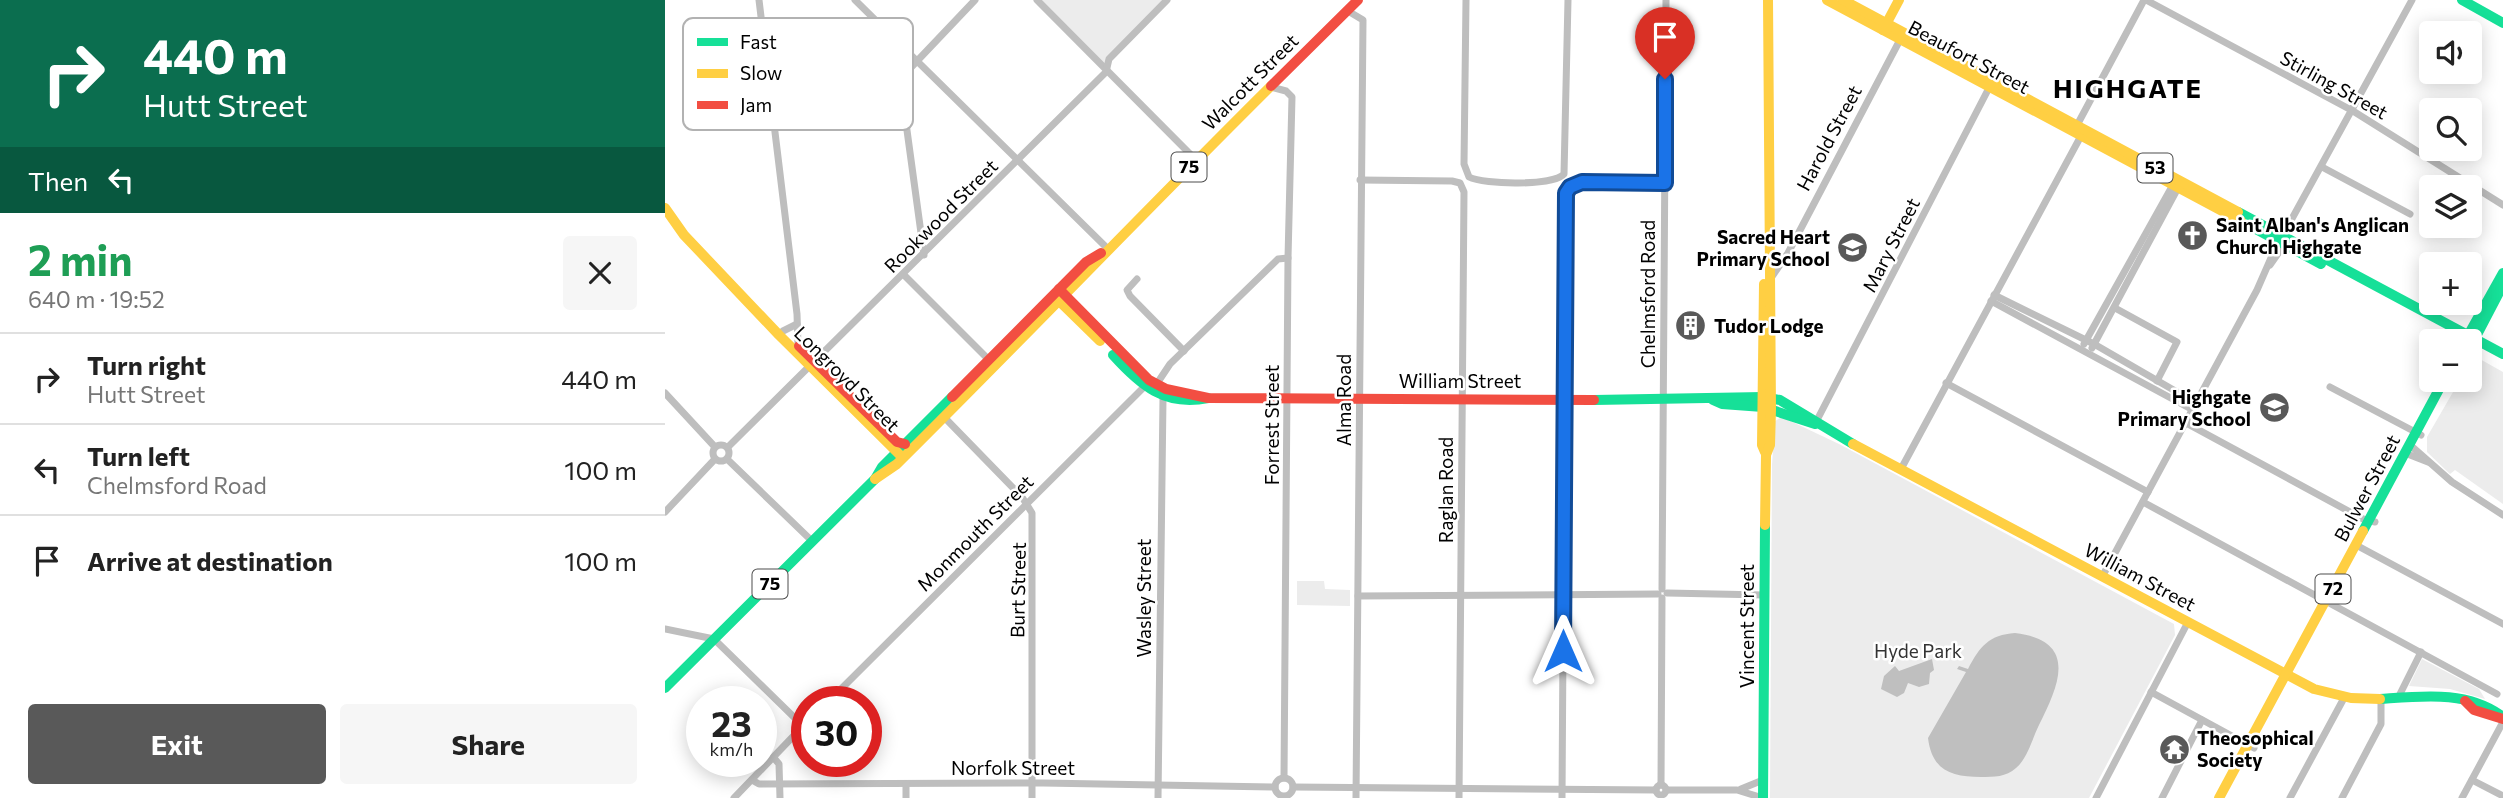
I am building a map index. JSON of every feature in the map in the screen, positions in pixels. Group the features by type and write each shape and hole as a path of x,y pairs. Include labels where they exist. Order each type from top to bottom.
{"main road":[{"name":"Walcott Street","path":"900,455 905,444 1060,296 1086,262 1107,248 1358,0"},
{"name":"Vincent Street","path":"1763,798 1766,455 1762,445 1767,402 1771,278 1771,223 1768,216 1768,0"},
{"name":"Beaufort Street","path":"1827,0 1902,36 2445,329"},
{"name":"Beaufort Street","path":"1843,0 1884,27"},
{"path":"1884,27 1899,0"},
{"path":"2462,0 2503,23"},
{"name":"Longroyd Street","path":"665,208 684,234 900,455"},
{"name":"Vincent Street","path":"1767,402 1764,222 1768,216"},
{"path":"2475,329 2503,273"},
{"path":"2477,329 2503,284"},
{"name":"William Street","path":"1060,296 1156,385 1208,398"},
{"name":"William Street","path":"1060,296 1144,387 1163,398 1192,402 1208,398 1288,397 1713,400 1723,404 1767,402 1807,415 1815,424 2288,676 2344,698 2381,700 2427,696 2477,702 2497,711 2503,720"},
{"name":"Longroyd Street","path":"769,322 798,345 812,364 897,442 905,444"},
{"name":"Beaufort Street","path":"2482,347 2503,354"},
{"name":"Beaufort Street","path":"2482,349 2503,360"},
{"name":"Walcott Street","path":"665,688 900,455 944,417 992,363"},
{"name":"Bulwer Street","path":"2419,434 2438,392"},
{"name":"Bulwer Street","path":"2227,798 2288,676 2444,392"},
{"name":"Bulwer Street","path":"2219,798 2251,746"}],"street":[{"path":"759,0 761,18"},
{"path":"855,0 873,18"},
{"path":"913,66 975,0"},
{"path":"1037,0 1196,160"},
{"name":"Rookwood Street","path":"728,447 1018,162 1106,72 1109,59 1167,0"},
{"path":"1466,0 1464,164 1469,177 1482,182 1552,182 1560,178 1566,167 1567,0"},
{"path":"1901,469 1993,298 2145,0"},
{"name":"Stirling Street","path":"2145,0 2353,111 2503,205"},
{"path":"2102,577 2412,0"},
{"name":"Chelmsford Road","path":"1661,791 1666,3"},
{"name":"Alma Road","path":"1348,11 1363,20 1356,798"},
{"name":"Harold Street","path":"1771,278 1785,259 1902,36"},
{"path":"913,58 1107,248"},
{"name":"Mary Street","path":"1815,424 1991,84"},
{"name":"Forrest Street","path":"1271,86 1286,91 1292,97 1287,258 1284,778"},
{"path":"774,130 798,345"},
{"path":"907,130 924,255"},
{"path":"2322,167 2410,214"},
{"name":"Raglan Road","path":"1360,180 1460,183 1464,192 1459,798"},
{"path":"1562,798 1566,197 1570,187 1582,182 1665,183"},
{"path":"2088,346 2115,308 2177,184"},
{"path":"2088,346 2177,184"},
{"path":"1771,249 1776,256 1785,259"},
{"path":"1156,385 1170,364 1278,259 1287,258"},
{"path":"904,275 992,363"},
{"path":"1137,279 1127,290 1130,296 1184,351"},
{"path":"1993,298 2157,381 2195,407"},
{"path":"2115,308 2177,342 2157,381"},
{"path":"783,331 797,324"},
{"path":"2088,346 2195,407"},
{"path":"1946,383 2148,492"},
{"name":"Monmouth Street","path":"844,686 1144,387"},
{"path":"2330,387 2419,434"},
{"path":"665,393 715,447 715,459 665,512"},
{"name":"Wasley Street","path":"1158,798 1163,398"},
{"path":"944,417 1027,504"},
{"path":"2186,423 2363,519 2373,520"},
{"path":"715,447 728,447 727,459"},
{"path":"2410,450 2474,499 2503,515"},
{"path":"715,459 727,459"},
{"path":"727,459 813,542"},
{"path":"2143,502 2497,694"},
{"name":"Burt Street","path":"1027,504 1033,513 1035,534 1032,798"},
{"path":"2359,547 2503,624"},
{"path":"1358,596 1662,593 1764,595"},
{"path":"2096,798 2188,622"},
{"path":"665,629 714,639 791,711"},
{"path":"2397,698 2421,652"},
{"path":"2151,692 2251,746"},
{"path":"2291,798 2344,698"},
{"path":"2341,798 2381,723 2381,700"},
{"path":"2162,798 2202,720"},
{"path":"2462,798 2503,720"},
{"path":"777,755 791,739"},
{"path":"777,762 780,798"},
{"path":"734,798 755,777"},
{"path":"1284,778 1289,779 1293,787 1285,797 1275,788 1278,781 1284,778"},
{"name":"Norfolk Street","path":"752,780 759,784 1032,783 1275,788"},
{"path":"1737,790 1763,780"},
{"path":"2472,780 2503,796"},
{"path":"906,784 906,798"},
{"path":"1293,787 1737,790 1763,798"}],"green space":[{"path":"1037,0 1167,0 1103,69"},
{"path":"2482,360 2503,372 2503,504 2455,470 2450,474 2427,452 2427,437 2453,392 2482,392"},
{"name":"Hyde Park","path":"1782,417 1839,444 2174,624 2175,635 2089,798 1770,798 1772,465 1775,421"},
{"path":"1297,581 1324,581 1325,589 1350,590 1350,606 1297,605"},
{"path":"2422,659 2479,689 2485,699 2450,689 2409,686"}],"shaded area":[{"path":"2015,633 2049,645 2056,655 2059,667 2053,695 2027,754 2016,768 2000,776 1961,776 1945,770 1934,758 1928,738 1966,672 1957,669 1959,666 1968,669 1981,648 1992,639"},
{"path":"1932,659 1934,670 1930,673 1929,684 1919,687 1908,683 1904,693 1897,697 1881,689 1884,676 1895,666 1899,671"}],"traffic: fast":[{"path":"2462,0 2503,23"},
{"path":"2238,212 2503,354"},
{"path":"2241,221 2321,264"},
{"path":"2472,329 2503,273"},
{"path":"2480,329 2502,287"},
{"path":"1113,355 1133,376 1166,396 1193,400 1208,398"},
{"path":"2363,531 2438,392"},
{"path":"665,688 875,479 882,467 952,397"},
{"path":"1594,400 1763,397 1780,400 1853,444"},
{"path":"1713,400 1722,404 1763,407 1815,424"},
{"path":"1763,798 1765,525"},
{"path":"2380,699 2428,696 2460,699 2475,702 2503,717"}],"traffic: slow":[{"path":"1765,525 1766,455 1770,445 1771,409 1768,0"},
{"path":"1827,0 2241,221"},
{"path":"1843,0 2238,212"},
{"path":"1883,30 1899,0"},
{"path":"875,479 897,464 1271,86"},
{"path":"665,208 684,235 779,335 901,456"},
{"path":"1764,284 1762,445 1765,452"},
{"path":"1056,298 1100,341"},
{"path":"1853,444 2314,689 2351,698 2380,699"},
{"path":"2219,798 2363,531"}],"traffic: jam":[{"path":"1271,86 1358,0"},
{"path":"952,397 1086,262 1101,253"},
{"path":"1059,289 1149,380 1166,389 1208,398 1594,400"},
{"path":"799,346 897,442 905,444"},
{"path":"2465,701 2474,710 2503,719"}],"place":[{"name":"Saint Alban's Anglican Church Highgate","path":"2193,236"},
{"name":"Sacred Heart Primary School","path":"1853,248"},
{"name":"Tudor Lodge","path":"1691,326"},
{"name":"Highgate Primary School","path":"2274,408"},
{"name":"Theosophical Society","path":"2174,749"}],"district":[{"name":"HIGHGATE","path":"2128,89"}],"route":[{"path":"1563,651 1566,193 1570,187 1582,182 1665,183 1665,79"}]}
